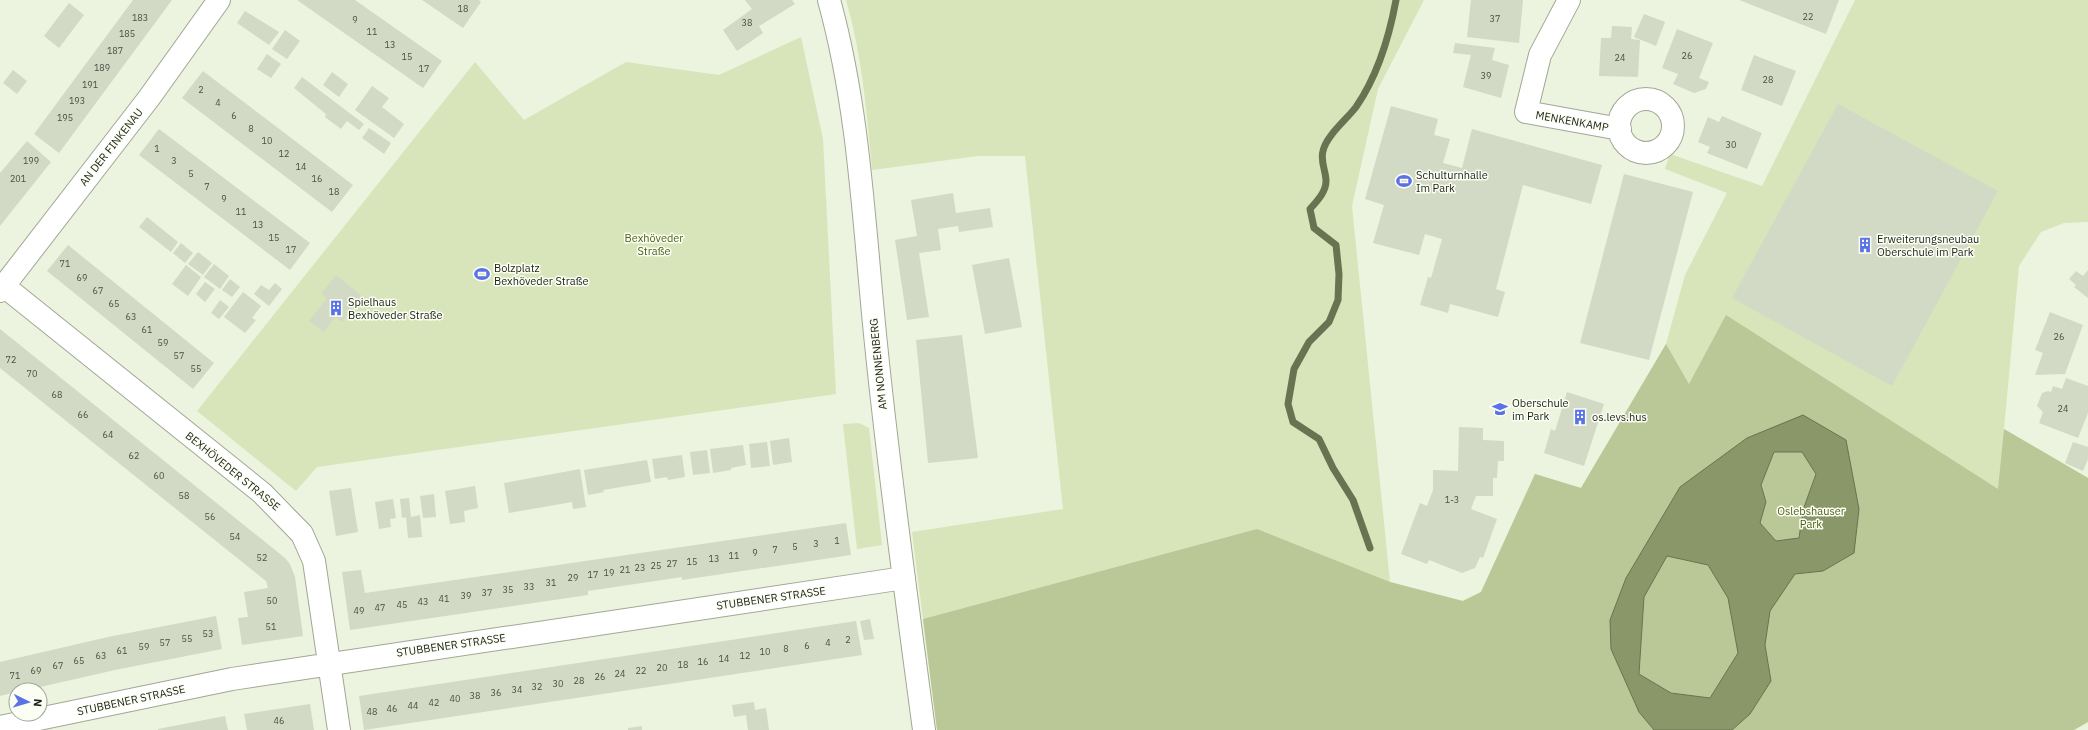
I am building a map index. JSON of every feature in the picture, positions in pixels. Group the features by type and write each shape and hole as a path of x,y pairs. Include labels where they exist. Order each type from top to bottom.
{"street":[{"name":"AN DER FINKENAU","path":"2,289 149,98 219,0"},
{"name":"AM NONNENBERG","path":"828,0 837,30 856,140 881,392 924,730"},
{"name":"MENKENKAMP","path":"1569,0 1540,55 1526,112 1620,129"},
{"name":"BEXHÖVEDER STRASSE","path":"2,289 262,493 302,534 314,561 339,730"},
{"name":"STUBBENER STRASSE","path":"0,727 232,679 330,663 904,578"}],"green space":[{"name":"Oslebshauser Park","path":"846,0 1424,0 1378,89 1352,206 1390,582 1462,601 1481,592 1535,474 1581,488 1666,344 1685,275 1727,193 1665,169 1670,154 1762,186 1855,0 2088,0 2088,222 2064,223 2041,232 2019,266 2004,429 2088,478 2088,722 2074,730 937,730 912,532 1063,509 1025,156 978,156 872,170 860,63 852,21"},
{"name":"Bexhöveder Straße","path":"801,37 823,139 836,394 317,467 296,491 197,411 475,62 524,120 626,62 719,75"},
{"path":"859,423 869,428 882,545 857,549 843,424"}],"shaded area":[{"path":"1726,315 1998,489 2004,429 2088,478 2088,722 2074,730 1732,730 1750,714 1771,681 1765,645 1770,611 1795,574 1823,571 1854,553 1803,415 1626,578 1639,712 1654,730 937,730 923,619 1257,529 1390,582 1463,601 1481,592 1535,474 1581,488 1666,344 1689,384"},
{"path":"1803,415 1846,440 1859,509 1854,553 1823,571 1795,574 1770,611 1765,645 1771,681 1750,714 1732,730 1654,730 1639,712 1611,649 1610,620 1626,578 1680,487 1747,438","holes":["1774,452 1802,452 1816,474 1803,510 1799,538 1776,541 1760,523 1766,502 1761,485","1667,556 1708,565 1728,598 1738,653 1710,698 1671,693 1639,674 1644,597"]},
{"path":"1774,452 1802,452 1816,474 1803,510 1799,538 1776,541 1760,523 1766,502 1761,485"},
{"path":"1667,556 1708,565 1728,598 1738,653 1710,698 1671,693 1639,674 1644,597"}],"building":[{"path":"133,0 172,0 59,153 34,134"},
{"path":"297,0 355,0 442,61 423,88"},
{"path":"422,0 479,0 481,2 463,28"},
{"path":"745,0 792,0 795,4 759,26 763,33 737,51 723,30 752,9"},
{"path":"1471,0 1523,0 1519,43 1467,37"},
{"path":"1739,0 1839,0 1826,34"},
{"path":"69,3 84,15 59,48 44,36"},
{"path":"245,11 279,32 269,45 237,23"},
{"path":"1644,14 1665,22 1656,46 1634,37"},
{"path":"1612,26 1632,27 1631,39 1640,40 1638,77 1599,76 1601,38 1611,38"},
{"path":"1677,29 1713,43 1699,78 1709,82 1706,89 1694,93 1673,84 1678,74 1662,68"},
{"path":"285,30 300,41 287,59 272,49"},
{"path":"1455,43 1495,48 1492,60 1509,65 1501,98 1463,87 1471,55 1453,53"},
{"path":"267,54 281,64 271,78 257,69"},
{"path":"1754,55 1796,71 1782,106 1741,90"},
{"path":"13,70 27,81 17,94 3,83"},
{"path":"203,71 353,185 332,212 182,98"},
{"path":"332,72 348,84 339,97 323,85"},
{"path":"302,77 364,124 359,130 347,121 341,129 325,117 326,114 294,88"},
{"path":"372,86 389,98 382,107 404,124 394,138 355,110"},
{"name":"Erweiterungsneubau Oberschule im Park","path":"1838,104 1998,191 1892,386 1732,298"},
{"path":"1391,106 1438,119 1434,135 1450,139 1443,163 1462,168 1472,129 1602,165 1591,204 1523,185 1496,289 1505,292 1498,317 1450,304 1448,313 1420,305 1428,277 1431,278 1442,239 1425,234 1419,255 1373,243 1384,205 1365,199"},
{"path":"1722,116 1762,133 1747,169 1707,153 1710,147 1698,142 1708,117 1719,122"},
{"path":"369,128 391,143 384,154 362,138"},
{"path":"159,129 310,243 290,270 139,155"},
{"path":"27,141 51,162 0,226 0,173"},
{"path":"1624,174 1693,192 1649,360 1580,343"},
{"path":"953,193 956,213 990,208 993,227 959,232 958,226 938,229 941,250 919,253 929,317 907,320 895,240 917,236 911,200"},
{"path":"147,217 178,242 171,252 139,227"},
{"path":"181,243 193,253 185,263 173,253"},
{"path":"68,245 214,363 193,389 47,271"},
{"path":"198,252 212,263 203,275 188,264"},
{"path":"1009,258 1022,327 985,334 972,265"},
{"path":"214,264 229,276 220,289 204,277"},
{"path":"186,265 201,277 188,296 172,284"},
{"path":"2088,270 2088,298 2074,287 2076,285 2069,279 2076,271 2083,276"},
{"name":"Spielhaus Bexhöveder Straße","path":"336,275 362,296 342,322 335,317 324,332 309,321 327,298 321,294"},
{"path":"230,279 240,287 232,297 222,290"},
{"path":"205,282 215,289 205,302 196,294"},
{"path":"275,283 282,289 269,306 254,294 261,285 269,290"},
{"path":"243,292 261,306 252,318 256,320 245,333 224,317"},
{"path":"220,300 229,307 219,319 211,313"},
{"path":"2050,312 2083,325 2065,374 2035,375 2043,353 2035,350"},
{"path":"0,329 285,558 290,564 295,577 303,636 242,645 238,618 248,617 244,592 268,588 266,581 0,368"},
{"path":"962,335 978,458 928,463 916,340"},
{"path":"2066,378 2088,386 2088,413 2078,438 2039,423 2043,412 2037,406 2042,393 2048,391 2051,392 2053,386 2062,389"},
{"name":"os.levs.hus","path":"1567,392 1604,404 1584,466 1544,453 1551,429 1555,431"},
{"path":"1459,427 1483,428 1483,440 1504,441 1504,461 1498,461 1497,478 1493,478 1493,496 1476,496 1471,509 1497,519 1483,558 1480,557 1475,568 1462,573 1429,560 1427,564 1401,554 1420,503 1427,506 1433,490 1433,470 1458,471"},
{"path":"789,438 792,462 773,465 770,441"},
{"path":"767,442 770,466 751,468 749,444"},
{"path":"2073,442 2088,447 2088,459 2083,471 2065,463"},
{"path":"743,445 746,465 731,468 731,470 713,473 710,449"},
{"path":"707,450 710,473 693,475 690,452"},
{"path":"682,455 685,477 668,480 667,477 655,479 652,459"},
{"path":"647,460 651,482 603,490 604,492 588,495 584,470"},
{"path":"580,469 586,507 573,509 572,502 509,513 504,483"},
{"path":"475,486 478,508 464,511 465,522 450,524 445,491"},
{"path":"351,488 358,532 336,536 329,491"},
{"path":"434,494 436,517 423,518 420,496"},
{"path":"409,498 411,517 420,515 422,537 408,538 406,517 402,518 400,499"},
{"path":"393,499 396,518 390,519 391,527 379,529 375,502"},
{"path":"846,523 851,555 682,580 682,577 588,591 588,595 350,630 342,572 361,570 365,593"},
{"path":"216,616 222,649 115,670 48,685 48,682 8,682 8,694 0,696 0,662 108,637"},
{"path":"870,619 874,639 864,640 860,621"},
{"path":"856,621 862,655 364,730 359,696"},
{"path":"754,702 755,710 766,708 769,730 748,730 746,715 734,717 732,705"},
{"path":"310,704 314,730 247,730 244,714"},
{"path":"225,716 228,730 158,730 158,729"},
{"path":"642,726 642,730 628,730 628,728"}],"waterway":[{"path":"1370,548 1353,500 1333,468 1319,439 1293,422 1288,404 1294,369 1309,342 1329,322 1338,300 1339,274 1336,245 1314,228 1310,209 1321,196 1326,185 1322,158 1323,151 1328,139 1356,107 1371,82 1382,56 1396,0"}],"place":[{"name":"Schulturnhalle Im Park","path":"1404,181"},
{"name":"Erweiterungsneubau Oberschule im Park","path":"1865,245"},
{"name":"Bolzplatz Bexhöveder Straße","path":"482,274"},
{"name":"Spielhaus Bexhöveder Straße","path":"336,308"},
{"name":"Oberschule im Park","path":"1500,409"},
{"name":"os.levs.hus","path":"1580,417"}]}
